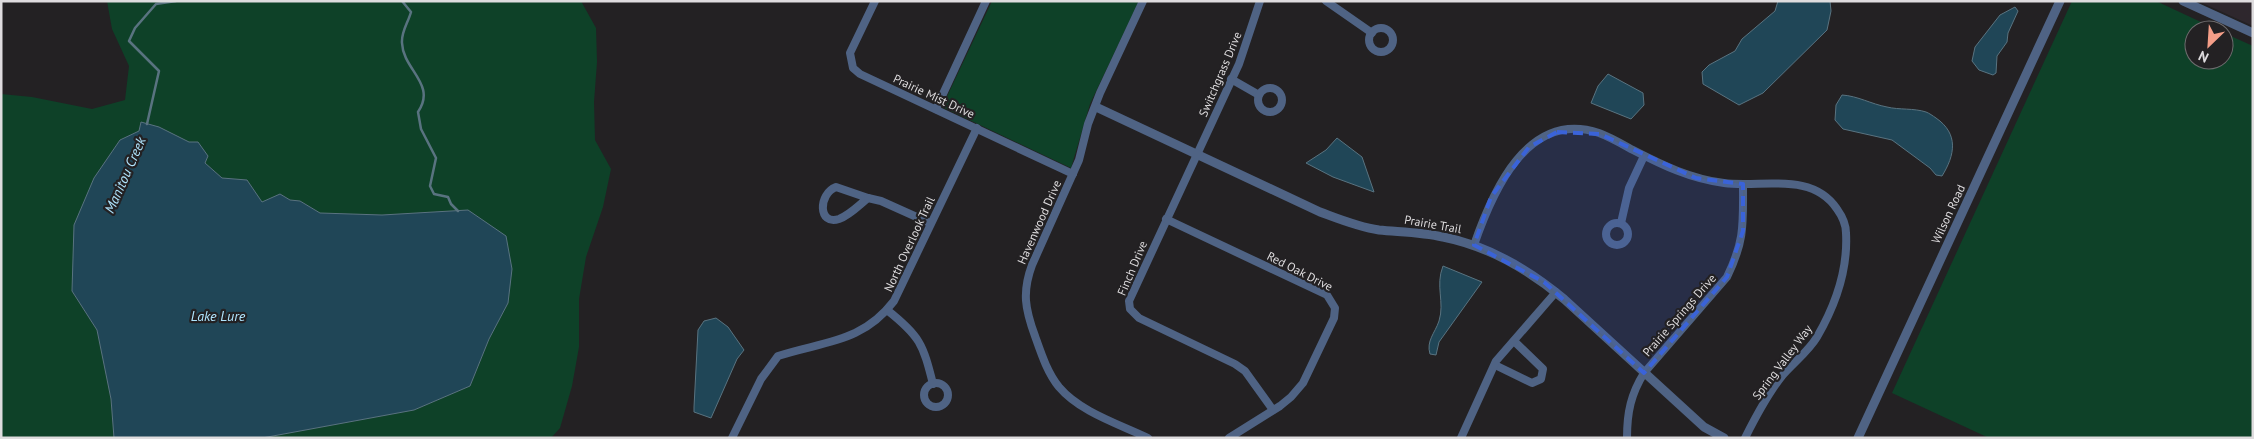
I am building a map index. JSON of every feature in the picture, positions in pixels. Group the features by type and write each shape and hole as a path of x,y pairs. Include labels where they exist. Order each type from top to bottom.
{"street":[{"name":"Prairie Mist Drive","path":"875,1 850,53 853,68 860,74 1073,174"},
{"path":"936,109 986,1"},
{"name":"Havenwood Drive","path":"1143,1 1096,107 1073,174 1027,278 1025,303 1028,317 1044,361 1063,392 1078,404 1148,438"},
{"name":"Switchgrass Drive","path":"1196,154 1232,79 1246,45 1260,1"},
{"path":"1326,1 1372,33"},
{"name":"Wilson Road","path":"1858,438 2060,1"},
{"path":"2183,1 2253,33"},
{"path":"1232,79 1259,95"},
{"name":"Prairie Trail","path":"1096,107 1320,212 1355,225 1443,236 1474,245 1510,261 1556,292 1704,427 1724,438"},
{"name":"North Overlook Trail","path":"732,438 761,379 778,356 844,339 871,326 887,310 894,301 977,128"},
{"name":"Spring Valley Way","path":"1474,245 1486,210 1512,164 1529,147 1545,136 1573,130 1588,130 1600,134 1644,156 1696,178 1727,184 1789,184 1824,195 1843,218 1846,231 1843,272 1837,294 1817,338 1772,389 1745,438"},
{"name":"Finch Drive","path":"1196,154 1130,296 1130,309 1139,318 1235,364 1245,371 1274,410"},
{"path":"1620,223 1629,188 1644,156"},
{"name":"Prairie Springs Drive","path":"1628,438 1630,402 1634,389 1644,372 1727,277 1741,245 1743,231 1743,184"},
{"path":"868,198 837,220 829,219 825,216 822,207 824,198 829,190 836,187 881,201 930,223"},
{"name":"Red Oak Drive","path":"1166,219 1327,295 1332,301 1335,308 1334,318 1303,383 1291,397 1274,410"},
{"path":"1461,438 1495,365 1556,292"},
{"path":"887,310 910,328 918,340 934,384"},
{"path":"1495,365 1532,383 1541,379 1543,369 1514,341"},
{"path":"1229,438 1274,410"}],"highlighted area":[{"path":"1557,132 1600,134 1696,178 1743,184 1743,231 1727,277 1644,373 1544,282 1474,245 1491,197 1529,147"}],"shaded area":[{"path":"2198,1 2253,1 2253,26"}],"green space":[{"path":"107,1 581,1 596,28 595,140 611,169 603,207 586,257 579,299 579,347 572,386 560,428 551,438 262,438 414,410 470,386 489,339 508,303 468,210 382,215 320,213 300,201 290,200 280,194 262,203 247,180 222,178 205,163 208,156 184,140 141,122 139,131 120,140 94,178 72,291 97,330 111,399 114,438 1,438 1,94 32,97 92,109 125,100 129,66 112,29"},
{"path":"992,1 1139,1 1090,104 1071,168 942,107"},
{"path":"2072,1 2156,1 2197,20 2184,20 2184,70 2234,70 2234,37 2253,46 2253,438 1989,438 1892,393"}],"water":[{"path":"1778,1 1830,1 1831,11 1827,30 1763,93 1739,105 1703,84 1702,72 1709,65 1735,51 1742,39 1775,11"},
{"path":"2015,7 2018,11 2008,33 2007,42 1997,56 1996,73 1993,75 1979,70 1972,61 1975,47 2000,15"},
{"path":"1608,74 1643,93 1644,105 1631,119 1591,103 1598,86"},
{"path":"1842,95 1887,107 1927,112 1936,118 1948,131 1953,145 1950,160 1942,176 1936,175 1930,168 1892,140 1843,129 1835,120 1836,105"},
{"name":"Lake Lure","path":"141,122 159,127 189,142 198,142 208,156 205,163 222,178 247,180 262,202 280,194 290,200 300,201 320,213 382,215 468,210 506,236 512,269 508,303 489,339 470,386 414,410 262,438 114,438 111,399 97,330 72,291 74,225 94,178 120,140 139,131"},
{"path":"1337,138 1362,157 1374,192 1333,177 1306,163 1326,150"},
{"path":"1443,266 1482,282 1439,342 1436,355 1430,354 1429,345 1441,314 1440,280"},
{"path":"716,318 728,327 744,350 737,359 711,418 694,412 694,407 698,330 704,321"}],"waterway":[{"name":"Manitou Creek","path":"147,124 159,71 129,41 135,28 156,4 176,1"},
{"path":"402,1 411,12 403,35 404,53 422,85 424,93 423,102 418,112 421,129 436,158 430,186 434,194 448,197 451,204 458,211"}]}
